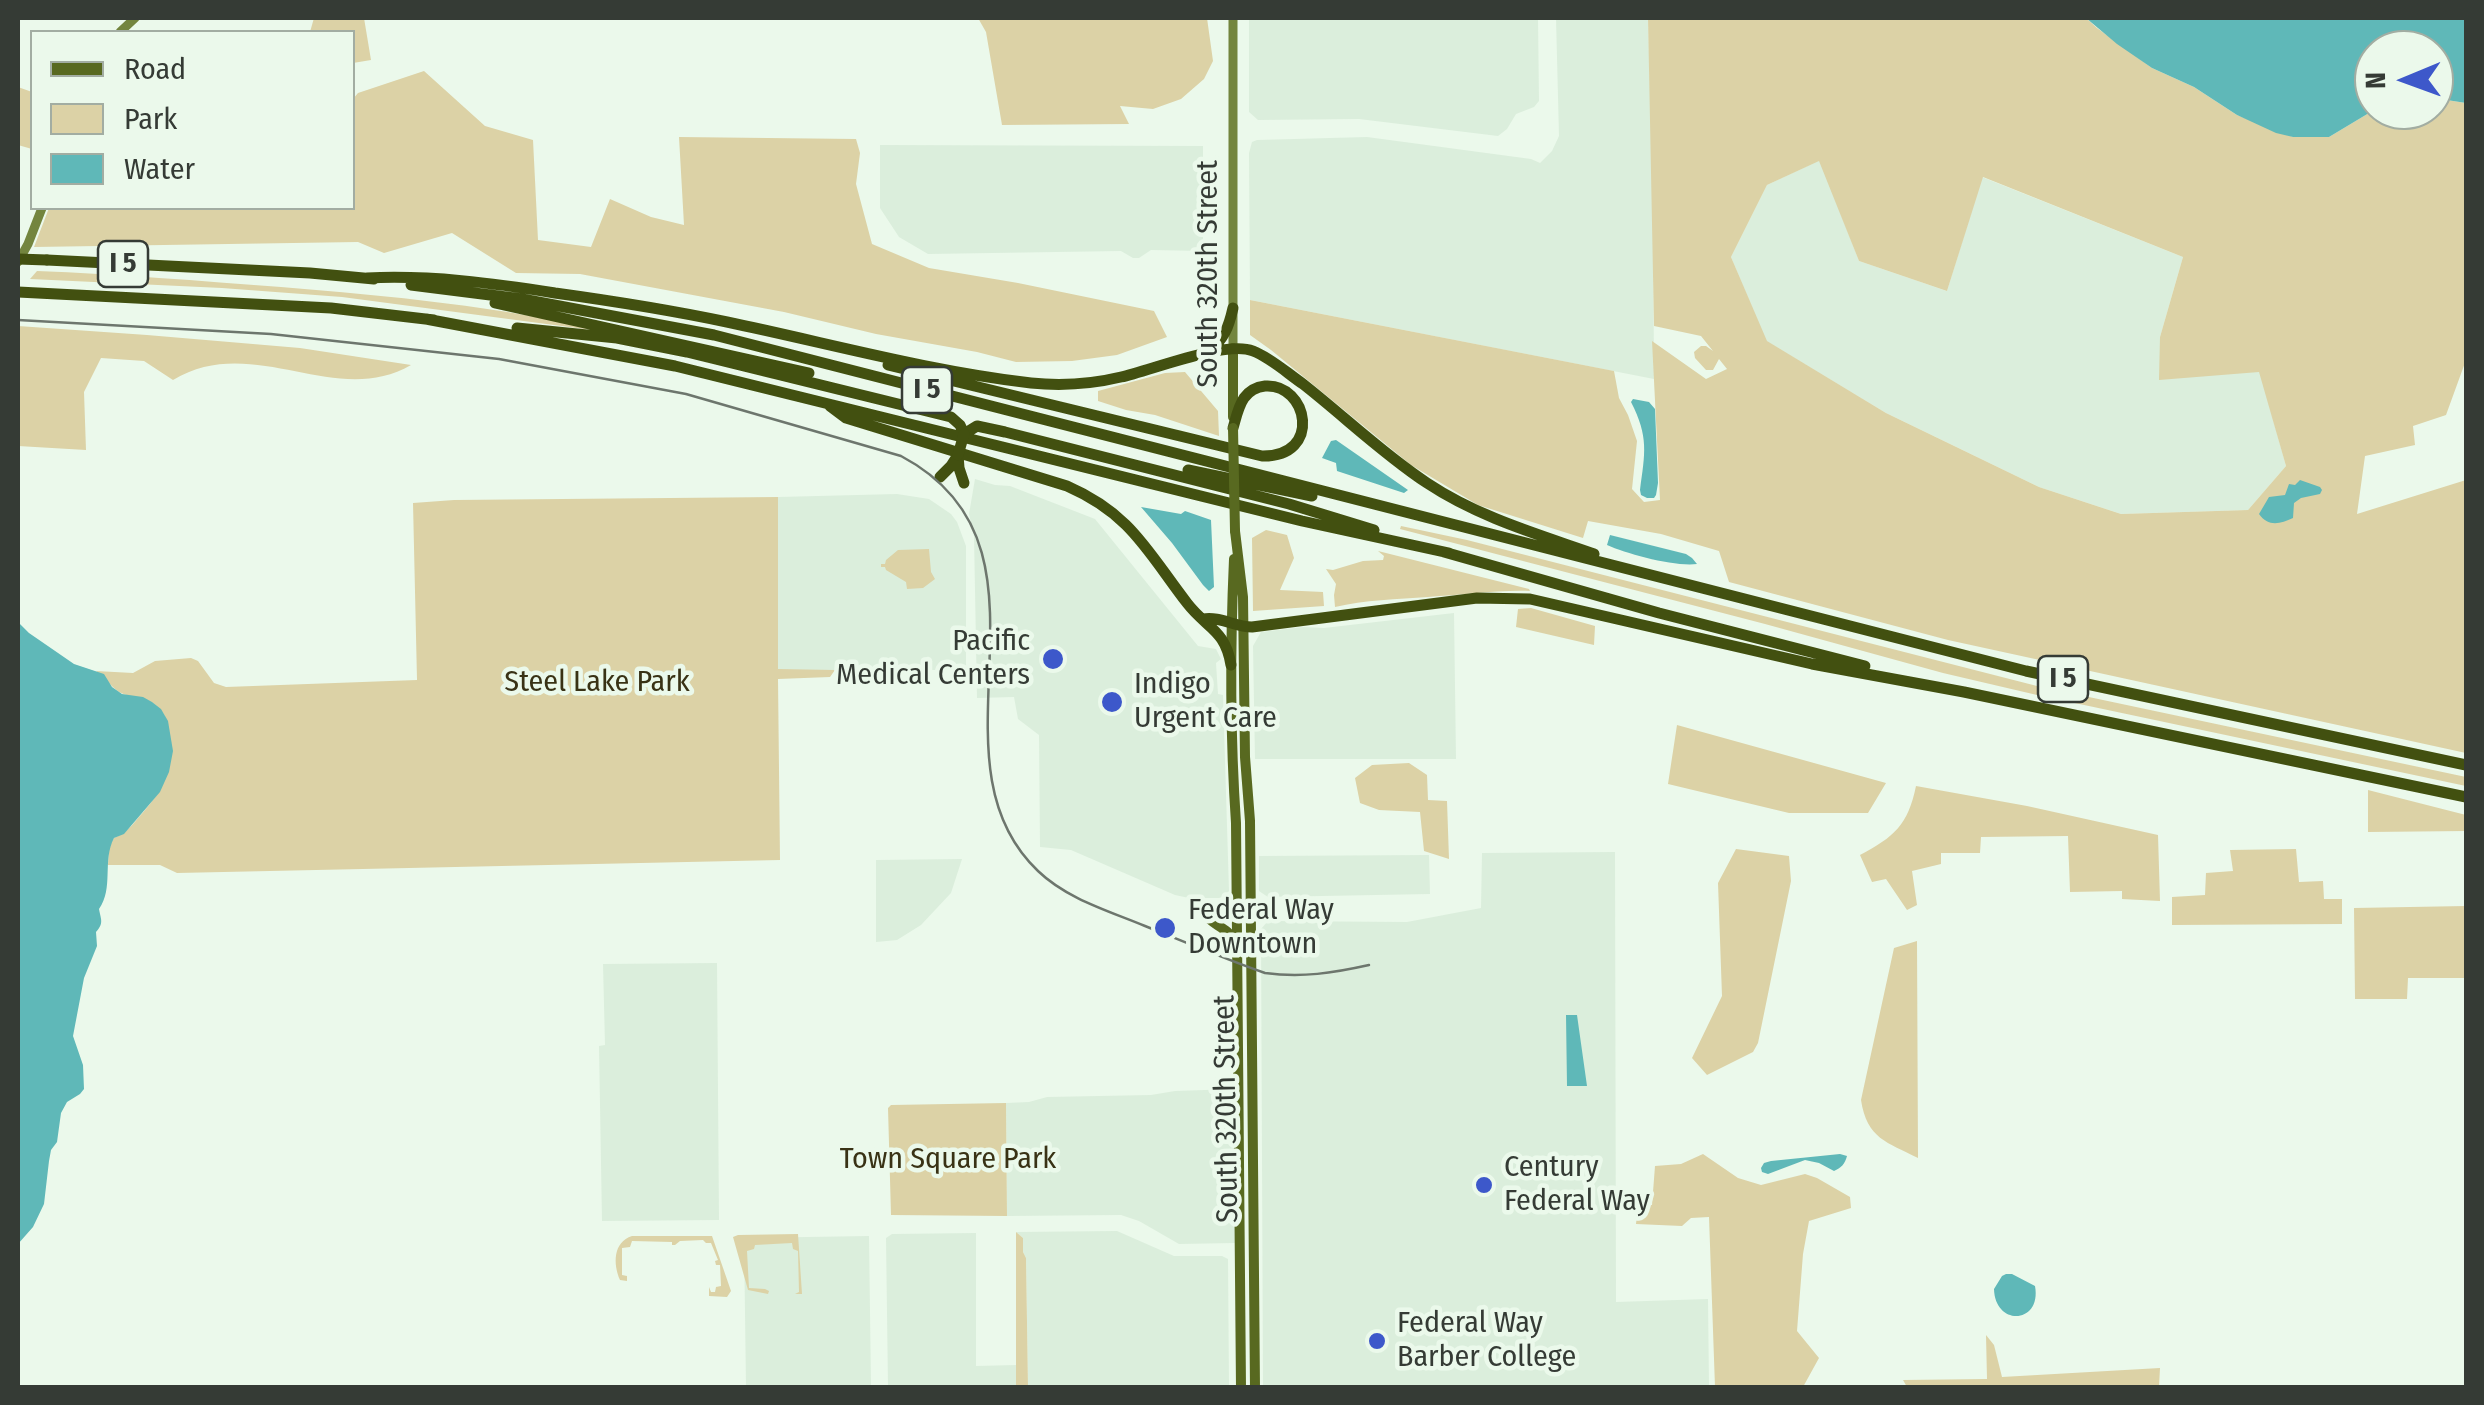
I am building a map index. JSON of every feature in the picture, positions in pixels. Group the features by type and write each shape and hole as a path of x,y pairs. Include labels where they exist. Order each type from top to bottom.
{"highway":[{"name":"I 5","path":"18,261 367,278 522,299 714,335 2026,672 2466,765"},
{"path":"367,278 405,276 513,286 727,322 1039,384 1103,381 1209,352 1250,350 1322,399 1394,460 1462,504 1664,578"},
{"path":"410,285 752,358 930,408 951,417 965,429"},
{"name":"I 5","path":"18,292 313,307 426,319 615,353 1302,522 1448,553 1659,613 1964,692 2466,798"},
{"path":"1209,352 1223,338 1234,308"},
{"path":"426,319 618,338 930,408"},
{"path":"808,341 886,364 1262,456 1283,455 1294,448 1301,434 1301,412 1286,391 1260,387 1245,398 1234,428"},
{"path":"824,402 846,418 1067,486 1096,500 1132,530 1188,604 1226,643 1232,665"},
{"path":"965,429 1006,428 1191,471 1439,521"},
{"path":"1006,428 1288,504 1448,553"},
{"path":"940,477 956,463 965,429"},
{"path":"956,463 964,483"},
{"path":"1203,619 1237,624 1477,598 1530,599 1812,664 1964,692"}],"main road":[{"name":"South 320th Street","path":"1233,18 1235,531 1243,597 1232,665 1241,1353 1248,1370 1248,1388"},
{"path":"18,261 41,210"},
{"name":"South 320th Street","path":"1237,624 1250,833 1252,1142 1248,1388"},
{"path":"1202,910 1209,921 1228,933 1237,948"},
{"path":"1238,1012 1244,1031 1245,1071 1252,1076"},
{"path":"1238,1084 1246,1088 1246,1126 1252,1142"}],"shaded area":[{"path":"1249,18 1538,18 1539,101 1516,114 1498,136 1359,119 1258,120 1249,112"},
{"path":"1556,18 1648,18 1654,379 1250,300 1252,142 1367,137 1540,163 1559,136"},
{"path":"880,145 1203,146 1203,251 1151,250 1139,258 1121,251 928,254 899,237 880,208"},
{"path":"1820,160 1859,261 1947,291 1982,177 2183,257 2160,337 2260,372 2286,466 2248,510 2121,514 2039,487 1886,413 1766,341 1731,257 1767,185"},
{"path":"975,479 1010,486 1095,519 1198,646 1216,649 1221,659 1216,663 1218,694 1223,695 1229,891 1225,896 1175,895 1071,850 1040,847 1039,735 1018,719 1014,697 977,698 974,536 969,514"},
{"path":"897,494 929,499 957,522 966,546 966,670 778,670 778,497"},
{"path":"1454,613 1456,759 1255,759 1253,646 1261,632"},
{"path":"1615,852 1616,1302 1708,1299 1709,1387 1263,1387 1261,929 1268,921 1407,922 1481,908 1482,853"},
{"path":"1429,855 1430,894 1268,897 1259,891 1259,856"},
{"path":"962,859 951,893 921,925 897,940 876,942 876,860"},
{"path":"717,963 719,1220 602,1221 599,1046 605,1045 603,964"},
{"path":"1235,1089 1235,1243 1179,1244 1121,1215 1007,1216 1006,1103 1047,1097"},
{"path":"1117,1231 1174,1256 1228,1259 1229,1387 1028,1387 1026,1258 1023,1238 1016,1232"},
{"path":"976,1233 976,1366 1016,1365 1016,1387 888,1387 886,1238 892,1234"},
{"path":"869,1236 871,1387 746,1387 744,1238"}],"green space":[{"path":"314,18 364,18 371,60 355,63 355,30 311,30"},
{"path":"978,18 1207,18 1213,61 1204,79 1181,99 1153,109 1120,106 1129,124 1002,125 986,32"},
{"path":"1648,18 2086,18 2152,68 2194,87 2237,115 2293,137 2329,137 2354,122 2354,130 2454,130 2454,101 2466,103 2466,360 2446,415 2413,426 2415,445 2365,456 2357,514 2466,480 2466,753 1948,640 1729,582 1719,551 1661,534 1588,521 1583,538 1478,505 1411,465 1250,335 1250,300 1614,371 1619,398 1637,441 1632,489 1644,502 1660,500 1652,341 1706,379 1727,369 1719,359 1713,370 1706,370 1695,358 1694,352 1701,346 1713,351 1701,336 1654,326","holes":["1819,161 1859,261 1947,291 1983,177 2183,257 2160,337 2159,380 2259,372 2286,466 2248,510 2121,514 2039,487 1886,413 1767,341 1731,257 1767,185"]},
{"path":"424,71 485,126 533,140 538,240 591,247 610,199 651,217 684,225 679,137 856,139 860,153 856,184 872,244 929,268 1154,311 1167,337 1117,355 1016,362 784,312 580,274 516,273 452,233 384,253 358,242 34,247 48,210 355,210 358,93"},
{"path":"18,87 30,91 30,148 18,145"},
{"path":"37,271 404,298 526,315 607,332 342,297 30,279"},
{"path":"18,326 300,348 411,365 382,376 353,379 233,364 203,367 173,380 144,361 101,358 84,392 86,450 18,446"},
{"path":"1185,372 1218,411 1219,436 1098,401 1098,391 1165,373"},
{"name":"Steel Lake Park","path":"778,497 778,669 835,670 830,677 778,679 780,860 177,873 160,865 108,865 114,838 133,824 160,789 169,769 171,746 166,718 157,706 119,692 96,671 133,673 155,661 191,658 198,661 214,683 226,687 417,680 413,503"},
{"path":"1401,526 2037,686 2466,777 2466,786 1943,673 1400,529"},
{"path":"1266,530 1287,535 1294,558 1280,590 1323,592 1324,606 1253,611 1252,538"},
{"path":"929,549 935,579 923,588 907,589 906,582 881,567 898,550"},
{"path":"1378,551 1530,591 1381,600 1335,607 1336,584 1326,569 1383,560"},
{"path":"1531,608 1595,626 1594,645 1516,627 1518,609"},
{"path":"1677,725 1886,783 1868,813 1789,813 1668,784"},
{"path":"1409,763 1427,775 1428,800 1447,801 1449,859 1424,851 1420,812 1379,810 1360,803 1355,778 1372,765"},
{"path":"1916,786 2158,835 2160,901 2122,899 2122,891 2070,892 2068,836 1981,837 1980,853 1941,853 1941,864 1912,871 1917,905 1907,910 1886,879 1872,882 1860,855 1898,828 1909,811"},
{"path":"2368,790 2466,815 2466,831 2368,832"},
{"path":"1736,849 1789,856 1791,881 1758,1043 1753,1052 1707,1075 1692,1058 1722,996 1718,883"},
{"path":"2296,849 2299,882 2323,881 2324,899 2342,899 2342,924 2172,925 2172,897 2205,895 2206,873 2233,871 2230,850"},
{"path":"2466,906 2466,978 2408,978 2407,999 2355,999 2354,908"},
{"path":"1917,941 1918,1158 1873,1131 1861,1100 1894,948"},
{"name":"Town Square Park","path":"1006,1103 1007,1216 891,1215 891,1105"},
{"path":"1703,1154 1738,1178 1761,1185 1805,1174 1850,1197 1851,1208 1809,1221 1797,1331 1819,1358 1803,1387 1715,1387 1709,1217 1691,1218 1682,1226 1636,1224 1638,1206 1652,1205 1655,1166 1681,1164"},
{"path":"1016,1232 1023,1238 1026,1258 1028,1387 1016,1387"},
{"path":"798,1234 802,1294 795,1294 799,1292 798,1251 792,1243 755,1245 747,1251 749,1288 769,1291 768,1294 748,1290 733,1237"},
{"path":"632,1236 712,1236 731,1291 727,1297 709,1296 709,1287 715,1292 721,1286 720,1265 716,1265 718,1260 711,1243 703,1240 680,1241 675,1245 632,1241 630,1247 622,1248 622,1275 627,1276 627,1281 620,1280 616,1254 621,1243"},
{"path":"1986,1335 1994,1345 2002,1377 2160,1368 2159,1387 1907,1387 1903,1380 1987,1379"}],"water":[{"path":"2086,18 2466,18 2466,103 2454,101 2454,30 2354,30 2354,122 2329,137 2276,133 2152,68"},
{"path":"1633,399 1649,402 1655,409 1658,483 1654,498 1641,495 1644,445"},
{"path":"1336,440 1408,490 1404,493 1337,471 1336,463 1322,458 1331,441"},
{"path":"2300,480 2322,490 2294,503 2293,518 2274,523 2259,514 2269,497 2285,495 2289,484"},
{"path":"1141,507 1181,514 1185,511 1211,520 1214,587 1209,591 1203,585"},
{"path":"1610,535 1686,554 1697,564 1664,562 1626,552 1607,545"},
{"path":"18,622 74,664 104,674 122,694 143,697 161,709 168,721 173,751 160,792 124,834 114,838 111,847 106,892 99,909 97,946 84,978 73,1036 83,1065 84,1089 67,1102 61,1113 57,1142 51,1150 44,1204 33,1227 18,1244"},
{"path":"1566,1015 1577,1015 1587,1086 1567,1086"},
{"path":"1840,1154 1846,1159 1834,1171 1805,1160 1768,1174 1761,1168 1771,1161"},
{"path":"2006,1274 2035,1286 2032,1308 2025,1314 2009,1315 1996,1301 1994,1289"}],"tram line":[{"path":"18,320 271,334 499,359 686,394 901,456 952,496 979,544 989,598 990,771 1005,824 1038,871 1089,903 1265,973 1317,974 1369,965"}],"place":[{"name":"Pacific Medical Centers","path":"1053,659"},
{"name":"Indigo Urgent Care","path":"1112,702"},
{"name":"Federal Way Downtown","path":"1165,928"},
{"name":"Century Federal Way","path":"1484,1185"},
{"name":"Federal Way Barber College","path":"1377,1341"}]}
